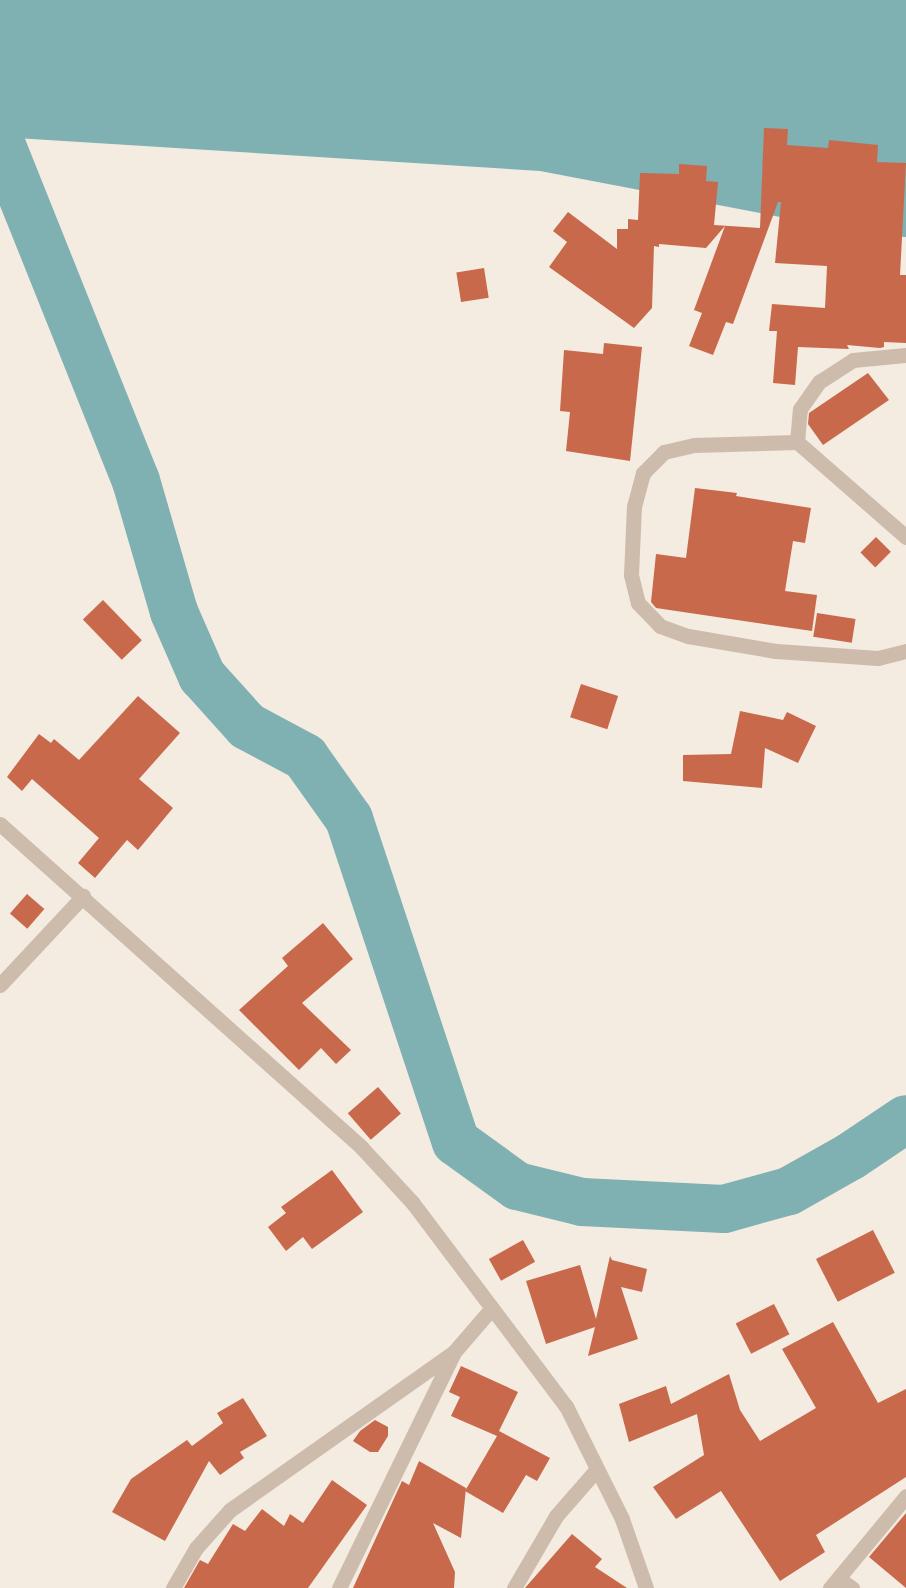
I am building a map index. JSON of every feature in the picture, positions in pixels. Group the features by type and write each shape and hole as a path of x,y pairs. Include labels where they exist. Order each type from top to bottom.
{"street":[{"path":"797,442 800,409 819,382 853,360 906,355"},
{"path":"906,537 797,442 694,444 664,452 643,473 634,506 631,575 638,603 660,626 688,636 776,651 878,658 906,651"},
{"path":"0,824 362,1148 412,1202 566,1406 622,1519 646,1588"},
{"path":"0,985 83,896"},
{"path":"173,1588 196,1548 230,1510 454,1352 492,1308"},
{"path":"339,1588 454,1352"},
{"path":"514,1588 556,1516 597,1469"},
{"path":"852,1588 834,1583 906,1496"}],"water":[{"path":"0,0 906,0 906,237 880,236 540,171 0,137"}],"building":[{"path":"764,128 788,129 787,145 828,148 829,140 878,145 877,162 906,163 900,275 906,275 906,343 884,342 884,347 880,348 847,345 849,349 798,347 795,385 773,383 777,331 769,331 772,304 825,308 827,266 775,263 781,202 778,202 733,324 726,322 713,355 689,346 702,313 694,310 725,226 706,248 659,244 659,247 654,246 652,308 634,328 549,267 567,242 553,231 568,212 617,249 617,229 628,229 628,219 638,220 640,173 679,174 679,164 707,166 706,181 718,182 714,225 760,228"},
{"path":"484,268 489,298 461,302 456,272"},
{"path":"604,343 642,347 630,461 566,451 570,412 560,411 564,350 603,354"},
{"path":"868,373 889,400 823,445 808,424 809,413"},
{"path":"695,488 737,493 736,496 811,508 805,543 793,541 785,591 817,595 812,631 656,608 651,602 656,554 686,558"},
{"path":"876,537 891,552 875,567 860,553"},
{"path":"103,600 142,640 122,660 83,619"},
{"path":"817,613 856,619 852,643 813,637"},
{"path":"581,684 618,696 607,729 570,717"},
{"path":"138,696 180,733 139,779 173,808 138,850 127,840 95,878 78,863 99,838 32,779 22,791 7,777 39,734 51,743 54,739 79,760"},
{"path":"740,711 783,720 787,712 816,726 798,763 765,748 762,788 683,781 683,755 731,754"},
{"path":"27,894 44,909 27,929 10,914"},
{"path":"323,923 353,959 302,1003 351,1050 336,1064 321,1048 299,1070 239,1010 288,966 282,958"},
{"path":"378,1087 401,1113 371,1140 348,1113"},
{"path":"332,1170 363,1212 312,1249 303,1237 286,1251 268,1227 286,1213 281,1207"},
{"path":"873,1230 895,1273 838,1302 816,1259"},
{"path":"523,1240 535,1262 501,1281 489,1259"},
{"path":"610,1256 612,1260 647,1269 642,1292 621,1287 638,1339 588,1356 595,1327 546,1344 526,1281 580,1265 596,1319"},
{"path":"774,1304 789,1334 751,1354 736,1324"},
{"path":"833,1322 878,1403 906,1389 906,1477 816,1535 825,1552 780,1581 721,1491 676,1519 653,1487 704,1455 697,1414 629,1442 619,1404 666,1386 671,1404 729,1374 740,1410 760,1441 816,1408 782,1349"},
{"path":"461,1366 518,1392 499,1431 550,1458 537,1481 526,1475 503,1513 465,1491 497,1436 451,1416 460,1397 449,1392"},
{"path":"243,1398 267,1436 240,1452 244,1458 220,1475 209,1461 165,1541 112,1512 131,1479 187,1440 192,1446 223,1423 217,1413"},
{"path":"375,1420 388,1427 388,1436 378,1452 370,1452 353,1441 360,1431"},
{"path":"419,1461 466,1488 461,1538 433,1523 455,1572 454,1588 353,1588 402,1481 409,1485"},
{"path":"332,1480 367,1505 308,1588 184,1588 200,1560 208,1564 233,1524 245,1531 262,1509 284,1526 290,1514 303,1523"},
{"path":"906,1513 906,1588 869,1557"},
{"path":"572,1534 602,1559 595,1567 627,1588 525,1588"}],"waterway":[{"path":"0,141 136,481 174,612 202,676 247,726 305,757 349,819 456,1142 517,1186 582,1202 724,1209 789,1191 851,1156 906,1119"}]}
